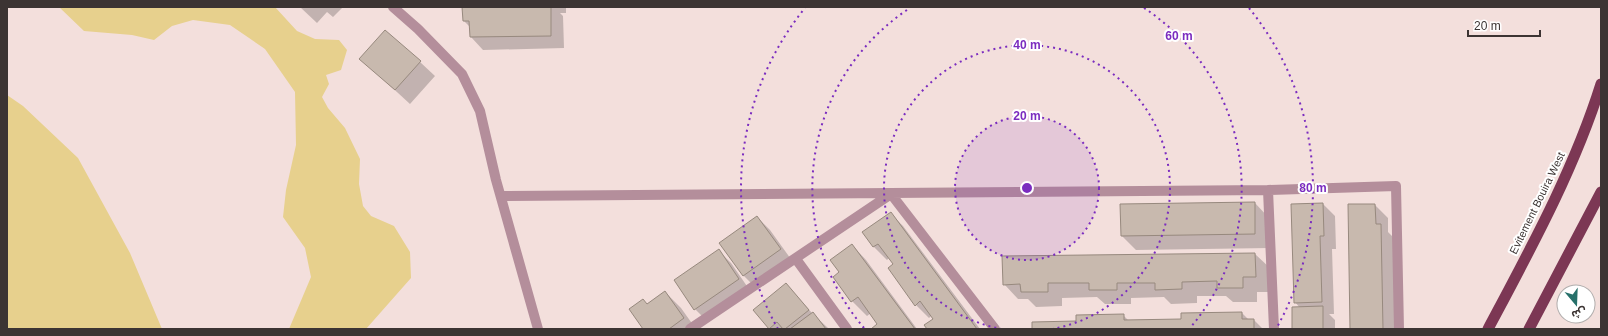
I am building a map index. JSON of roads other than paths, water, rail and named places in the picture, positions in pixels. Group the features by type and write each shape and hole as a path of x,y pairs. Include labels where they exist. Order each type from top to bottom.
{"highway":[{"name":"Evitement Bouira West","path":"1488,329 1529,252 1570,168 1601,84"},
{"path":"1529,329 1601,192"}],"street":[{"path":"393,7 418,29 462,74 480,111 501,196 538,329"},
{"path":"501,196 1268,190 1396,186 1399,329"},
{"path":"1268,190 1274,329"},
{"path":"690,329 892,194"},
{"path":"892,194 995,329"},
{"path":"796,259 847,329"}]}
